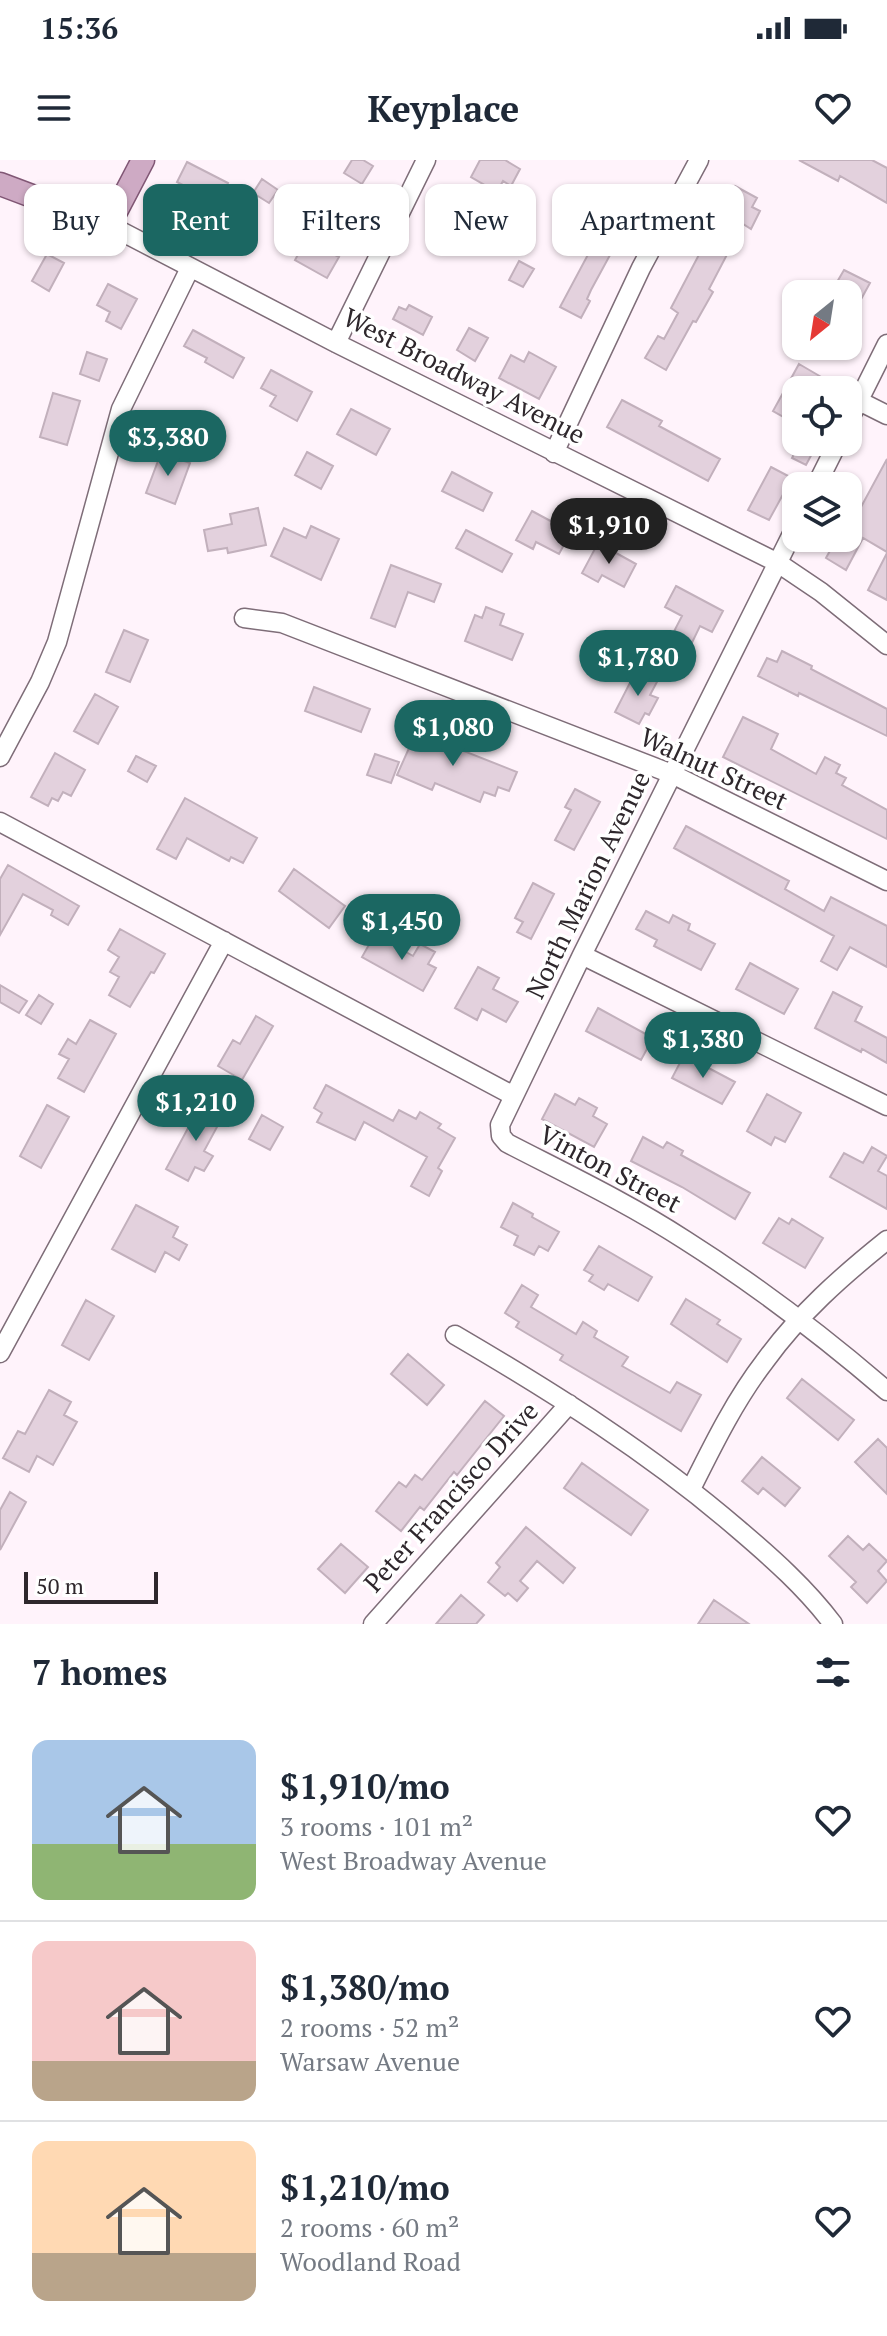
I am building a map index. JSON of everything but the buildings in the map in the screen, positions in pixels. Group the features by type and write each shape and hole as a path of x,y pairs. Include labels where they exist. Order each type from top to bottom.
{"main road":[{"path":"127,191 143,160"},
{"name":"West Broadway Avenue","path":"0,184 24,193"}],"street":[{"path":"336,343 426,160"},
{"path":"554,453 641,268 699,160"},
{"name":"West Broadway Avenue","path":"127,235 554,453 778,563 821,592 887,645"},
{"path":"0,757 40,682 57,642 121,409 190,268"},
{"path":"862,395 887,344"},
{"path":"862,402 887,415"},
{"name":"North Marion Avenue","path":"514,1096 783,552"},
{"name":"Walnut Street","path":"244,618 282,623 672,774 887,881"},
{"path":"0,822 514,1096"},
{"path":"0,1353 224,941"},
{"path":"582,955 887,1106"},
{"name":"Vinton Street","path":"514,1096 500,1125 501,1136 507,1143 684,1239 800,1318 887,1391"},
{"path":"691,1489 745,1389 765,1360 800,1318 887,1240"},
{"path":"455,1335 569,1404 691,1489 773,1558 833,1624"},
{"name":"Peter Francisco Drive","path":"373,1624 569,1404"}]}
